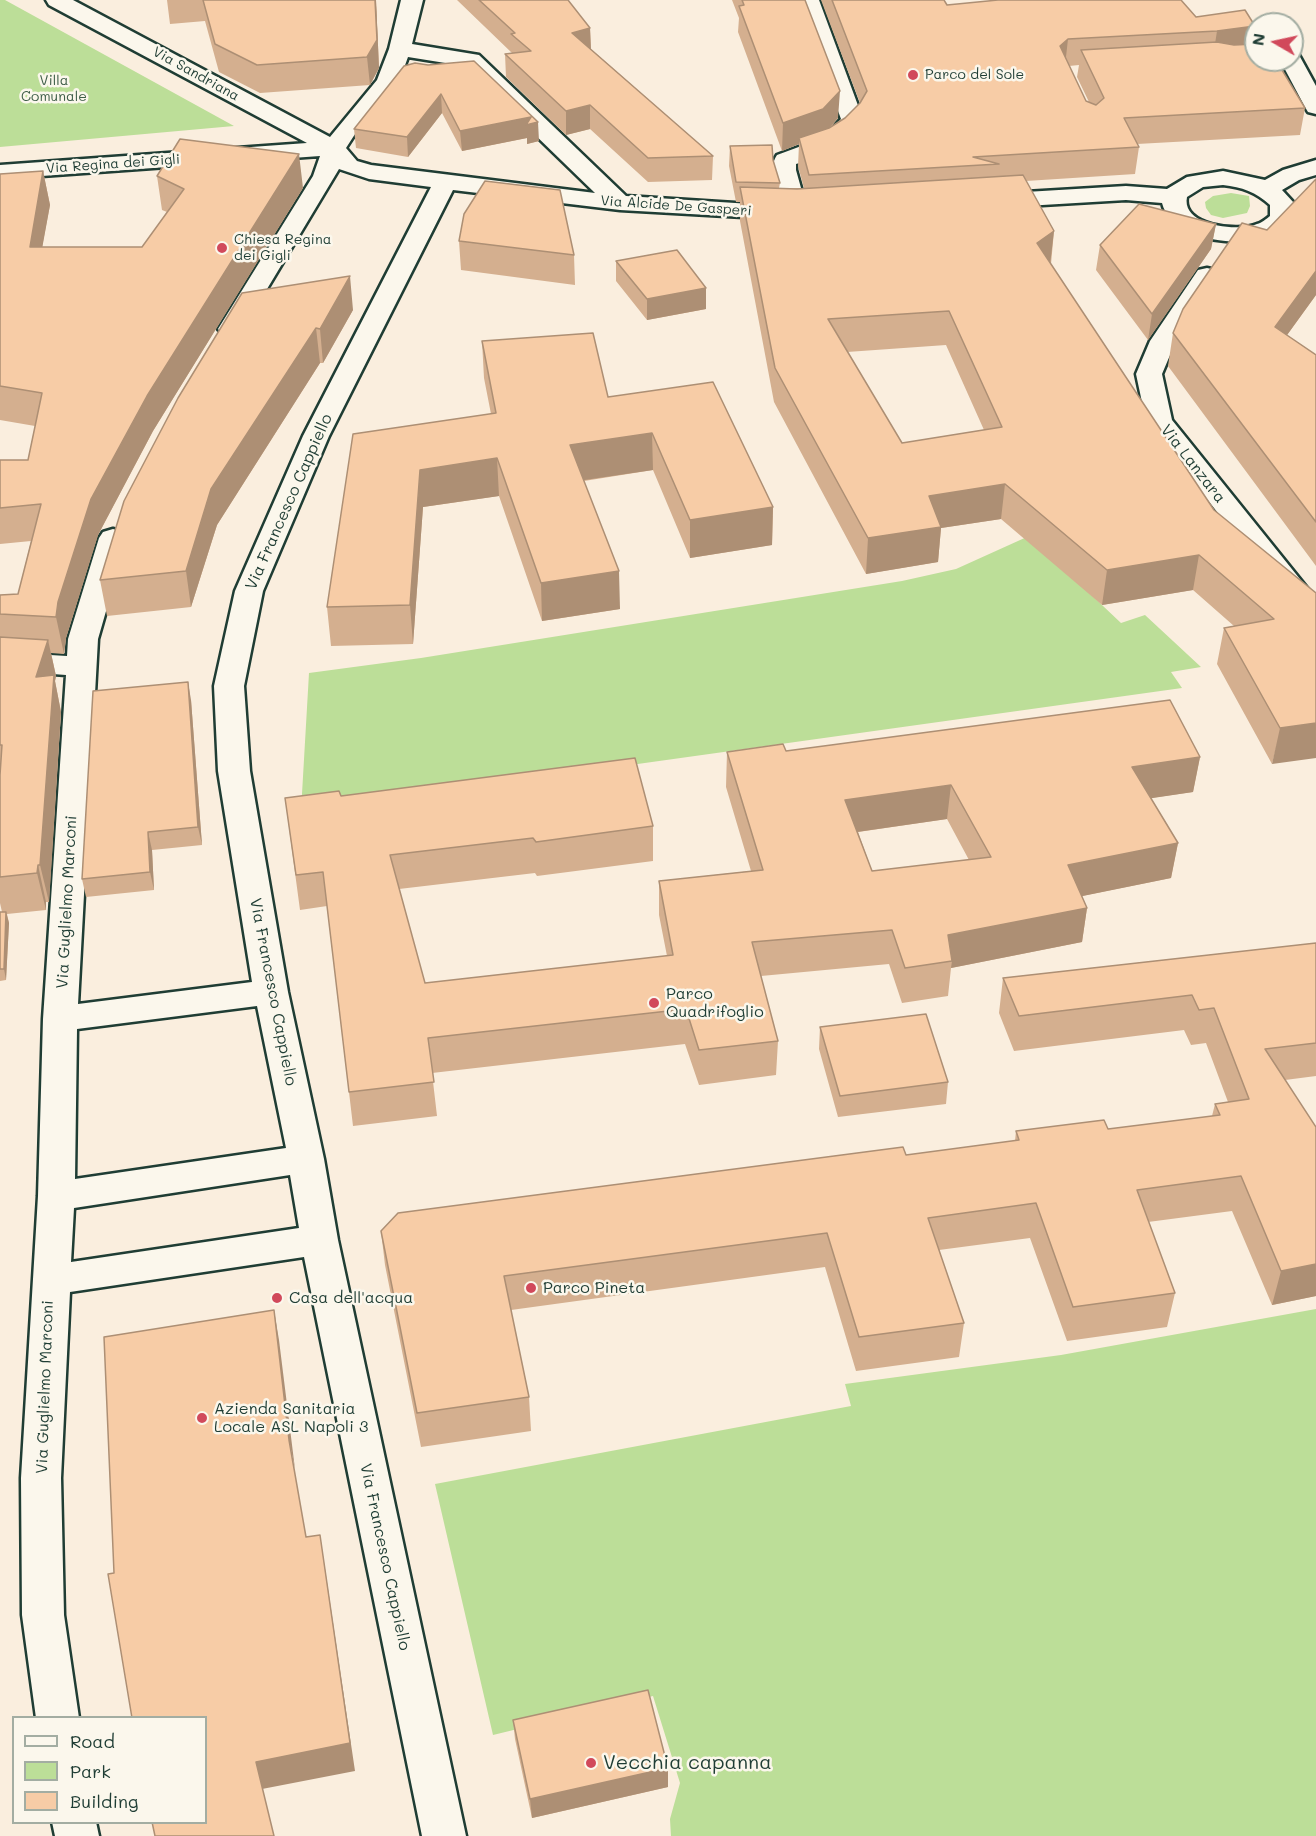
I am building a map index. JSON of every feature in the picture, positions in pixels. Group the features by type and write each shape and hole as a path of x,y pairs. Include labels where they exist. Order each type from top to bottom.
{"street":[{"name":"Via Sandriana","path":"57,0 334,148"},
{"path":"216,353 325,176 334,148 349,126 388,82 400,49 412,0"},
{"name":"Via Alcide De Gasperi","path":"334,148 349,166 369,172 620,203 723,211 806,212 784,170 785,160 828,146 844,135 852,119 808,0"},
{"path":"400,49 471,60 620,203"},
{"path":"1298,72 1314,99"},
{"name":"Via Regina dei Gigli","path":"0,172 334,148"},
{"path":"1267,189 1291,175 1316,167"},
{"path":"1234,179 1267,189 1282,203 1282,219 1265,231 1236,235 1205,230 1181,218 1173,207 1173,197 1182,186 1200,180 1234,179"},
{"name":"Via Francesco Cappiello","path":"444,1836 319,1240 306,1159 271,993 234,771 229,686 249,591 316,436 446,181"},
{"path":"964,203 1126,193 1173,197"},
{"name":"Via Lanzara","path":"1236,235 1163,341 1149,374 1159,421 1312,606"},
{"name":"Via Guglielmo Marconi","path":"58,1716 43,1615 41,1478 56,1196 60,1019 83,639 114,536 125,515"},
{"path":"0,662 81,666"},
{"path":"60,1019 271,993"},
{"path":"56,1196 306,1159"},
{"path":"50,1280 319,1240"}],"green space":[{"name":"Villa Comunale","path":"0,0 5,0 234,126 0,147"},
{"path":"1231,193 1249,196 1250,206 1247,213 1223,218 1211,215 1205,202 1213,196"},
{"path":"1029,536 1121,623 1145,615 1201,667 1171,672 1182,688 301,811 309,673 421,658 902,581 956,569"},
{"path":"1316,1309 1316,1836 671,1836 670,1819 680,1783 653,1696 493,1735 435,1484 851,1406 845,1384 1061,1355"}],"building":[{"path":"203,0 375,0 377,40 367,57 257,65 215,44"},
{"path":"479,0 568,0 590,28 572,33 713,156 648,158 590,105 566,111 505,54 531,51 511,34 515,33"},
{"path":"742,0 805,0 840,91 823,109 783,123 739,6 744,5"},
{"path":"832,0 944,0 947,5 998,0 1181,0 1196,17 1245,10 1244,27 1068,39 1060,46 1086,101 1096,105 1104,98 1081,50 1217,42 1244,45 1244,72 1283,72 1305,108 1124,118 1139,147 973,157 999,164 809,175 799,138 829,128 845,118 860,103 867,91"},
{"path":"474,61 538,122 526,125 531,117 460,131 441,94 407,137 354,129 404,66 415,63 428,65"},
{"path":"180,139 299,154 147,396 91,499 58,602 56,617 0,614 0,595 18,594 41,504 0,508 0,460 28,460 42,393 0,386 0,174 43,171 30,247 142,247 184,189 157,176"},
{"path":"772,145 773,160 780,183 736,182 730,146"},
{"path":"1023,175 1054,231 1037,243 1214,510 1316,593 1316,723 1280,728 1224,628 1274,619 1199,555 1107,570 1005,484 929,496 941,527 868,538 775,368 740,187 797,189","holes":["949,311 1002,427 902,443 828,319"]},
{"path":"1316,179 1316,271 1275,327 1316,355 1316,522 1173,333 1183,309 1242,223 1267,230"},
{"path":"485,181 560,190 574,255 459,241 464,214"},
{"path":"1139,204 1216,224 1152,314 1100,245"},
{"path":"677,250 706,288 647,299 616,261"},
{"path":"350,276 320,329 316,328 211,489 186,571 100,580 124,501 178,398 242,293"},
{"path":"593,333 608,397 713,382 773,507 690,520 652,433 570,445 619,571 541,583 497,458 420,470 410,605 327,607 353,434 496,413 482,341"},
{"path":"0,637 48,640 36,677 54,675 40,865 38,865 37,873 0,877 2,745 0,745"},
{"path":"188,682 198,827 148,832 150,872 82,879 93,691"},
{"path":"1170,700 1200,757 1132,767 1178,843 1068,865 1087,908 948,935 952,961 905,968 892,930 752,942 778,1041 699,1050 686,1009 428,1038 434,1082 349,1092 323,872 296,875 285,798 339,791 341,796 635,758 653,826 536,842 533,838 390,855 425,983 673,955 659,881 763,870 727,752 783,744 786,751","holes":["951,785 991,857 872,871 845,800"]},
{"path":"0,912 6,912 4,969 0,969"},
{"path":"1316,943 1316,1043 1265,1049 1316,1127 1316,1264 1281,1271 1241,1176 1137,1190 1175,1293 1073,1307 1036,1203 928,1218 964,1323 859,1337 827,1233 504,1276 529,1397 417,1413 381,1231 398,1213 903,1147 906,1155 1019,1140 1016,1131 1104,1120 1108,1129 1220,1115 1215,1104 1249,1099 1214,1008 1199,1010 1192,995 1019,1016 1003,978"},
{"path":"926,1014 948,1082 840,1096 820,1027"},
{"path":"274,1310 289,1440 306,1537 320,1535 350,1743 256,1762 274,1836 155,1836 152,1824 207,1824 207,1716 132,1716 108,1574 114,1573 104,1337"},
{"name":"Vecchia capanna","path":"648,1690 668,1768 530,1799 513,1720"}],"place":[{"name":"Parco del Sole","path":"913,75"},
{"name":"Chiesa Regina dei Gigli","path":"222,248"},
{"name":"Parco Quadrifoglio","path":"654,1003"},
{"name":"Parco Pineta","path":"531,1288"},
{"name":"Casa dell'acqua","path":"277,1298"},
{"name":"Azienda Sanitaria Locale ASL Napoli 3","path":"202,1418"},
{"name":"Vecchia capanna","path":"591,1763"}]}
